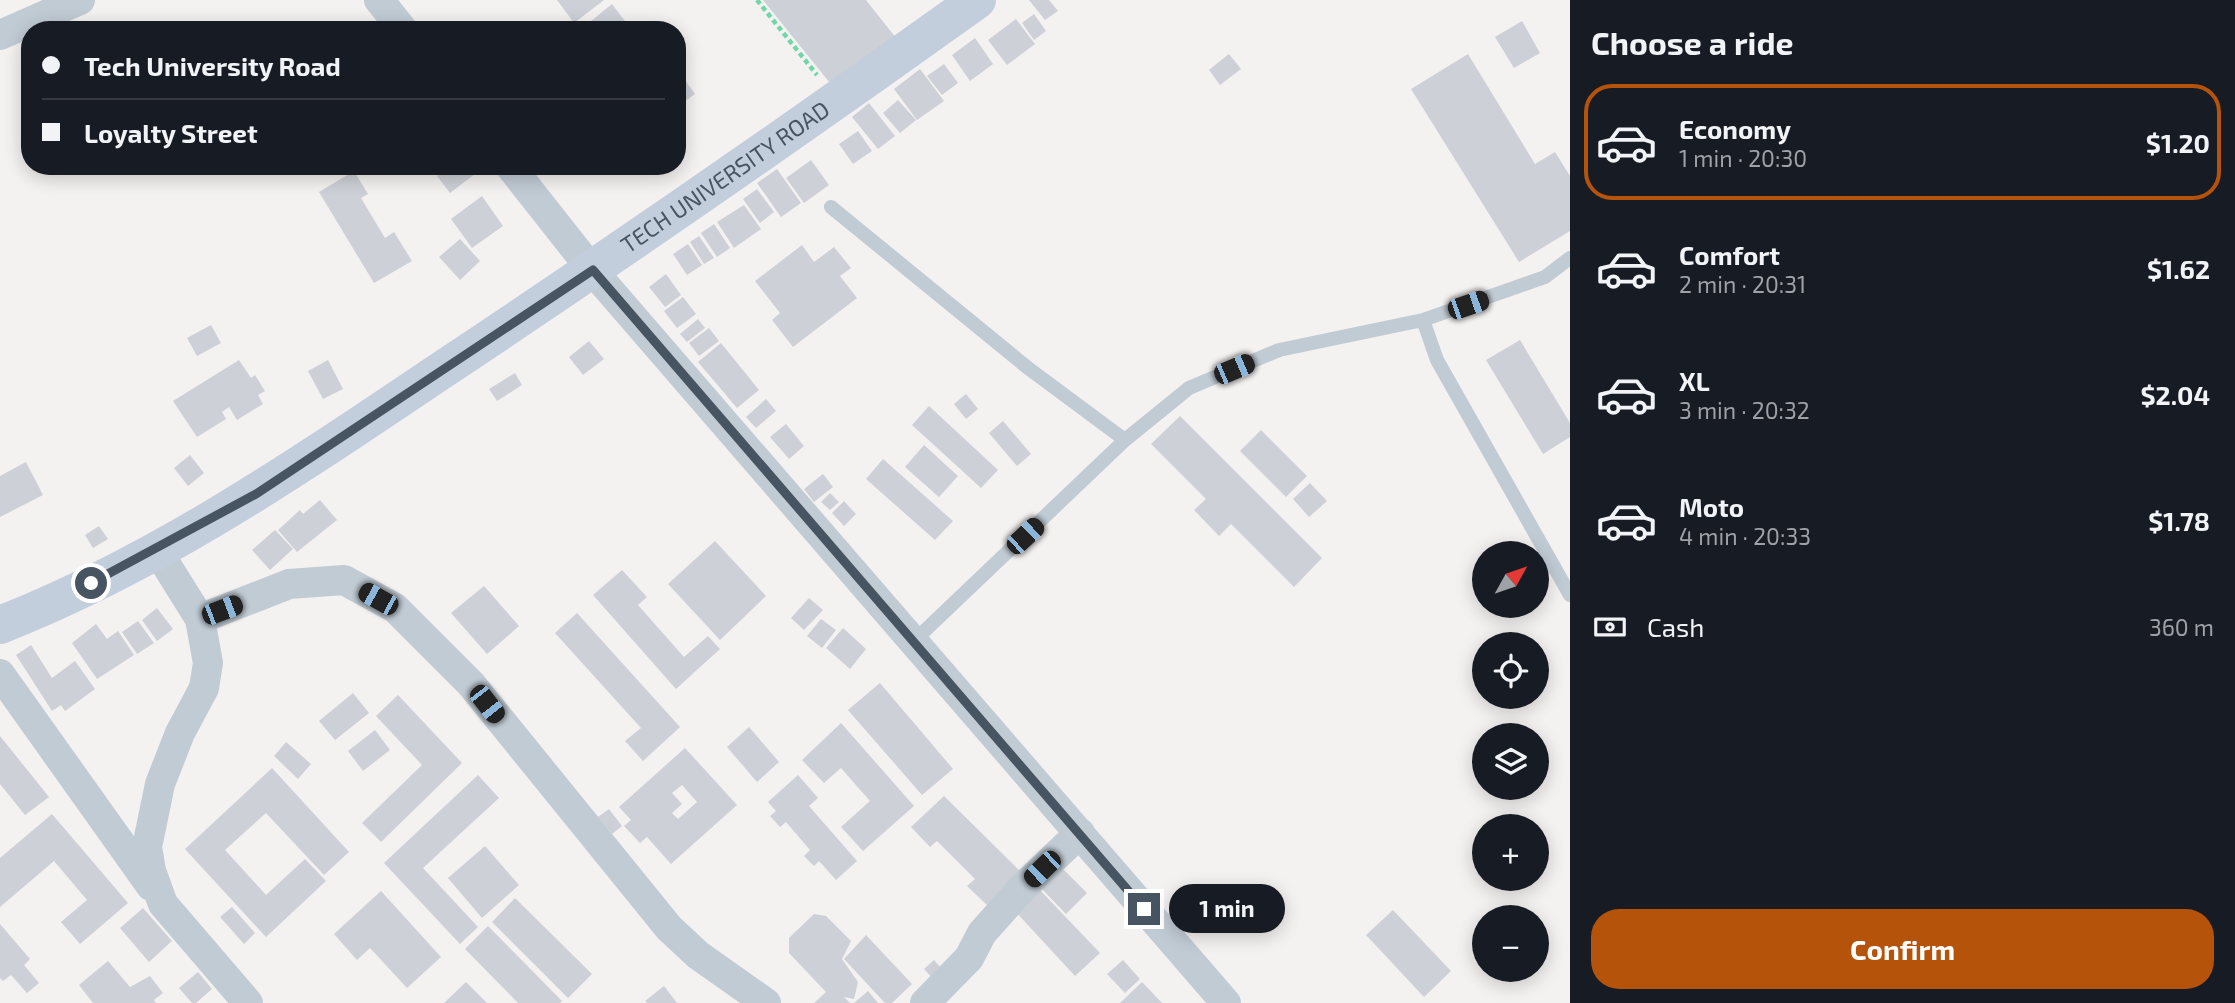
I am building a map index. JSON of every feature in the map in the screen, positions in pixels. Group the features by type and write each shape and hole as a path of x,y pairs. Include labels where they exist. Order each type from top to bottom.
{"street":[{"path":"32,21 80,0"},
{"path":"379,0 396,21"},
{"name":"TECH UNIVERSITY ROAD","path":"0,625 157,550 256,494 593,270 977,0"},
{"path":"0,35 21,26"},
{"path":"517,175 593,270 1226,1003"},
{"path":"157,550 200,619 208,663 204,688 180,733 160,784 148,847 151,871 163,904"},
{"path":"200,619 289,584 344,580 395,608 471,684 669,928 698,955 766,1003"},
{"path":"0,674 163,904 248,1003"},
{"path":"925,1003 970,958 982,933 1015,896 1080,833"}],"lane":[{"path":"831,206 1017,360 1125,440"},
{"path":"915,640 1125,440 1189,388 1279,350 1423,320 1545,277 1570,258"},
{"path":"1423,320 1437,360 1570,595"}],"path":[{"path":"757,0 838,100"}],"building":[{"path":"557,0 604,0 577,21 573,21"},
{"path":"763,0 866,0 896,38 834,88"},
{"path":"1029,0 1049,0 1058,11 1045,20"},
{"path":"612,4 625,21 591,21"},
{"path":"1034,14 1046,31 1034,40 1022,23"},
{"path":"1016,19 1035,44 1007,65 988,40"},
{"path":"1522,21 1540,53 1514,68 1495,37"},
{"path":"975,38 993,64 970,81 952,55"},
{"path":"1229,54 1241,69 1220,85 1209,70"},
{"path":"1468,54 1535,164 1555,152 1570,176 1570,231 1519,262 1411,89"},
{"path":"944,64 958,83 942,95 927,76"},
{"path":"920,69 944,101 917,120 894,89"},
{"path":"686,82 695,94 686,100"},
{"path":"898,100 916,120 900,133 883,113"},
{"path":"869,103 895,136 878,149 852,117"},
{"path":"858,131 872,151 853,164 839,144"},
{"path":"811,160 829,185 804,203 786,178"},
{"path":"777,169 801,203 781,217 757,183"},
{"path":"347,175 356,175 368,194 361,198 385,238 394,232 412,261 374,283 319,192"},
{"path":"438,175 474,175 450,193"},
{"path":"757,189 774,212 760,223 743,199"},
{"path":"482,196 503,226 472,248 451,219"},
{"path":"744,205 761,229 734,248 717,222"},
{"path":"714,224 730,248 717,257 701,233"},
{"path":"699,236 714,258 704,264 690,242"},
{"path":"460,239 480,261 460,280 439,257"},
{"path":"688,244 702,265 687,275 673,254"},
{"path":"802,245 814,262 834,247 851,268 840,276 857,298 793,347 772,320 780,313 755,281"},
{"path":"666,274 681,295 665,307 649,287"},
{"path":"683,297 696,314 677,328 664,311"},
{"path":"698,319 705,328 687,342 680,334"},
{"path":"211,325 221,343 197,356 187,338"},
{"path":"709,328 719,341 699,356 689,343"},
{"path":"1520,340 1570,423 1570,437 1543,454 1486,360"},
{"path":"589,341 604,359 583,375 569,357"},
{"path":"721,343 759,390 737,408 698,362"},
{"path":"239,360 251,378 255,375 265,391 258,395 263,404 237,420 229,407 222,412 226,419 197,437 173,401"},
{"path":"328,360 343,389 323,399 308,371"},
{"path":"515,373 522,385 497,401 489,389"},
{"path":"966,394 978,409 966,419 954,404"},
{"path":"766,399 776,411 756,428 746,417"},
{"path":"929,406 998,470 981,488 912,425"},
{"path":"1180,416 1322,558 1294,587 1231,524 1219,536 1194,510 1206,499 1151,444"},
{"path":"1003,421 1031,454 1017,466 989,433"},
{"path":"786,424 804,446 789,459 770,437"},
{"path":"1261,430 1307,476 1286,497 1240,451"},
{"path":"924,445 958,476 939,497 905,467"},
{"path":"190,455 204,473 188,486 174,468"},
{"path":"883,459 953,521 935,540 866,479"},
{"path":"26,462 43,495 0,517 0,476"},
{"path":"823,474 833,487 814,502 804,489"},
{"path":"1310,483 1327,501 1309,517 1293,499"},
{"path":"830,493 839,502 830,510 821,502"},
{"path":"320,500 337,520 297,552 278,530 300,510 303,514"},
{"path":"844,501 856,514 844,526 832,513"},
{"path":"99,526 108,539 93,548 85,535"},
{"path":"275,530 293,549 270,570 252,550"},
{"path":"715,541 766,596 720,640 668,584"},
{"path":"622,570 647,597 638,605 684,657 708,636 720,649 676,689 593,595"},
{"path":"484,586 519,626 487,654 451,613"},
{"path":"809,598 823,610 804,630 791,618"},
{"path":"157,608 173,629 157,641 142,620"},
{"path":"577,613 680,727 643,761 625,741 641,728 555,633"},
{"path":"821,619 836,630 822,648 807,636"},
{"path":"138,621 154,643 137,654 122,632"},
{"path":"96,624 107,639 118,631 134,655 97,679 72,643"},
{"path":"843,628 866,649 850,669 826,648"},
{"path":"31,645 52,678 75,661 95,689 65,711 61,705 52,711 16,655"},
{"path":"880,683 953,769 922,795 848,710"},
{"path":"353,693 369,713 335,740 319,721"},
{"path":"398,695 462,763 381,842 362,823 422,765 376,716"},
{"path":"841,723 914,806 863,851 841,827 870,801 841,768 824,783 802,760"},
{"path":"749,727 779,762 757,782 727,747"},
{"path":"375,730 390,750 363,771 348,751"},
{"path":"0,736 49,797 25,815 0,784"},
{"path":"286,742 311,764 298,779 274,756"},
{"path":"685,748 737,805 671,864 647,837 640,843 624,826 631,820 619,807","holes":["682,785 697,802 678,819 672,813 682,804 672,793"]},
{"path":"272,768 349,852 324,875 266,813 225,850 266,895 305,859 326,881 266,937 185,849"},
{"path":"478,775 499,798 423,868 478,927 460,944 384,863"},
{"path":"798,775 818,798 809,806 857,861 836,880 819,861 814,866 804,856 810,850 786,822 780,827 770,816 776,811 768,802"},
{"path":"944,796 1021,872 988,906 967,886 975,879 937,841 930,847 911,827"},
{"path":"609,809 622,826 612,834 598,817"},
{"path":"52,814 128,903 80,944 61,922 87,900 54,861 0,907 0,858"},
{"path":"485,846 519,885 482,918 448,878"},
{"path":"1060,866 1087,893 1066,914 1039,886"},
{"path":"1038,888 1100,953 1075,976 1014,910"},
{"path":"381,891 441,957 407,988 370,948 357,960 334,934"},
{"path":"515,898 592,974 568,998 492,922"},
{"path":"232,907 255,933 244,944 220,917"},
{"path":"143,908 172,941 149,962 120,928"},
{"path":"1393,910 1451,971 1424,997 1366,935"},
{"path":"814,914 826,916 851,941 842,959 858,982 854,999 844,997 850,1003 814,1003 826,992 789,953 789,938"},
{"path":"0,924 30,959 24,965 39,983 27,993 11,975 3,981 0,978"},
{"path":"488,926 562,1001 560,1003 518,1003 465,949"},
{"path":"866,935 912,984 892,1003 885,1003 844,959"},
{"path":"934,960 944,971 934,980 924,969"},
{"path":"1123,960 1140,979 1125,993 1107,974"},
{"path":"108,961 130,987 150,976 163,993 154,1000 156,1003 93,1003 79,985"},
{"path":"198,972 212,989 196,1003 192,1003 179,988"},
{"path":"466,982 487,1003 444,1003"},
{"path":"1142,982 1162,1003 1120,1003"},
{"path":"664,986 677,1003 645,1001"},
{"path":"868,991 878,1003 854,1003"}],"route":[{"path":"91,583 157,550 256,494 593,270 915,640 1144,909"}]}
